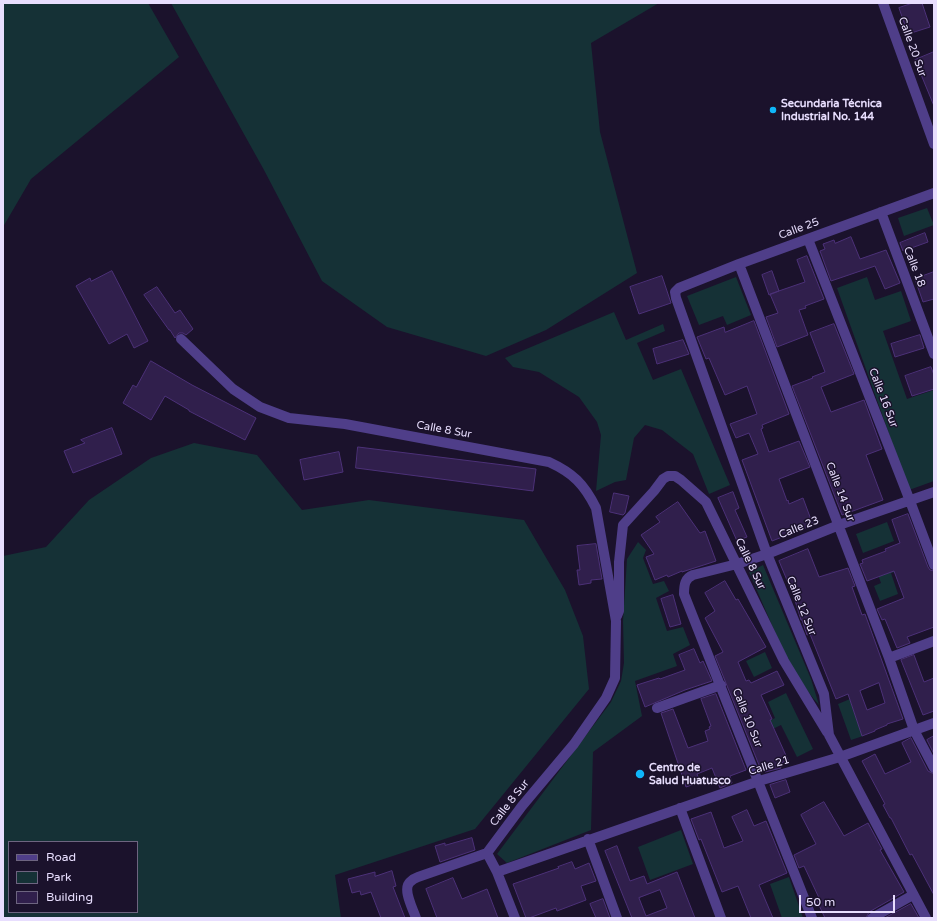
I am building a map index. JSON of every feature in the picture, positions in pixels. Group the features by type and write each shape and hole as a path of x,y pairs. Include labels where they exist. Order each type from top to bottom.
{"street":[{"name":"Calle 20 Sur","path":"883,3 934,144"},
{"name":"Calle 25","path":"675,292 679,288 739,264 934,193"},
{"name":"Calle 18","path":"881,212 934,354"},
{"name":"Calle 16 Sur","path":"808,239 934,565"},
{"name":"Calle 14 Sur","path":"739,264 889,658 914,730 934,768"},
{"name":"Calle 12 Sur","path":"675,292 678,305 767,554 824,694 829,735 926,918"},
{"name":"Calle 8 Sur","path":"181,339 233,389 260,407 289,418 345,424 549,462 574,476 590,496 596,508 616,621 615,678 606,698 574,744 522,806 487,853"},
{"name":"Calle 8 Sur","path":"616,621 619,611 619,562 623,525 663,479 668,476 675,476 706,502 784,661 829,735"},
{"name":"Calle 23","path":"684,594 684,586 688,577 737,564 767,554 839,525 934,492"},
{"name":"Calle 10 Sur","path":"684,594 812,918"},
{"path":"889,658 934,641"},
{"path":"657,708 721,685"},
{"name":"Calle 21","path":"497,872 588,839 759,781 840,757 934,723"},
{"path":"680,808 721,918"},
{"path":"588,839 617,918"},
{"path":"416,918 409,900 407,887 410,882 418,877 487,853 497,872 515,918"},
{"path":"872,918 914,895"}],"green space":[{"path":"3,3 148,3 179,57 31,179 3,227"},
{"path":"171,3 659,3 591,43 600,132 637,273 546,330 486,356 387,327 322,281 264,170"},
{"path":"927,208 934,225 904,236 898,218"},
{"path":"736,277 751,315 727,325 723,316 699,325 687,296"},
{"path":"867,277 875,300 901,291 911,321 883,331 907,399 934,390 934,481 909,490 837,288"},
{"path":"614,312 626,340 663,324 665,331 637,343 653,380 681,369 730,485 709,494 693,454 662,430 645,425 634,438 626,480 615,482 596,491 601,435 597,422 579,397 539,372 513,367 505,358"},
{"path":"194,443 257,455 302,510 369,500 524,520 565,590 583,636 589,689 475,829 335,875 341,918 3,918 3,556 46,547 89,500 151,458"},
{"path":"887,522 894,541 863,553 856,534"},
{"path":"638,542 646,550 643,558 653,584 664,581 669,591 656,598 667,631 683,627 690,645 673,654 677,666 635,681 642,716 593,752 591,830 507,863 497,854 611,702 621,681 624,663 623,621 627,559"},
{"path":"763,565 811,679 819,705 808,691 788,659 749,572"},
{"path":"893,566 895,572 891,573 898,594 880,601 874,586 881,583 877,572"},
{"path":"765,652 772,668 754,677 746,661"},
{"path":"786,693 813,749 797,757 781,725 752,739 748,732 775,718 768,702"},
{"path":"850,699 863,736 851,740 838,704"},
{"path":"681,830 693,864 650,880 638,847"},
{"path":"789,877 803,918 782,918 770,884"}],"building":[{"path":"913,3 922,3 930,27 908,34 899,8"},
{"path":"934,52 934,106 915,60"},
{"path":"925,233 928,242 903,251 900,243"},
{"path":"851,237 860,259 886,250 900,283 885,289 875,266 831,281 820,251 825,249 823,244 834,240 835,243"},
{"path":"807,256 824,299 805,306 806,308 799,310 808,335 777,347 766,317 778,313 770,294 805,282 797,260"},
{"path":"112,271 148,341 134,348 127,334 109,344 76,286 90,278 91,281"},
{"path":"772,271 779,291 769,295 762,275"},
{"path":"934,272 934,299 923,302 915,279"},
{"path":"662,276 671,303 639,314 630,287"},
{"path":"157,287 175,313 180,310 193,329 186,335 179,333 175,338 144,295"},
{"path":"754,321 789,414 762,425 763,428 761,429 769,452 799,441 810,467 779,479 789,504 803,498 813,525 772,541 742,460 758,454 749,433 736,438 730,424 757,414 747,386 725,395 709,358 706,359 697,337 724,327 725,332"},
{"path":"834,324 854,374 821,387 831,412 864,400 882,449 866,455 883,500 842,515 792,386 825,372 810,333"},
{"path":"920,335 924,348 895,357 891,344"},
{"path":"683,340 689,354 657,364 653,349"},
{"path":"151,361 192,385 256,418 245,440 189,411 165,396 151,420 123,403 133,385 136,387"},
{"path":"931,367 934,375 934,389 912,396 905,376"},
{"path":"112,428 122,454 73,473 64,451 85,443 81,440"},
{"path":"358,447 536,469 533,491 356,468"},
{"path":"339,452 343,472 304,480 300,460"},
{"path":"733,492 739,508 735,510 747,537 737,541 718,498"},
{"path":"614,493 629,496 625,513 623,515 610,512"},
{"path":"678,502 700,533 705,531 716,561 682,571 668,577 667,575 655,580 646,557 654,554 641,535 660,522 656,517"},
{"path":"908,514 928,567 930,570 934,571 934,627 907,637 910,643 897,648 885,619 882,620 877,609 904,598 894,571 867,581 860,564 863,563 862,560 886,551 885,549 900,543 892,520"},
{"path":"596,544 602,579 591,580 591,583 579,585 577,570 580,570 577,546"},
{"path":"808,549 819,577 848,568 855,586 852,587 862,615 865,614 903,719 887,724 862,736 848,694 836,699 810,634 807,635 794,597 779,561","holes":["879,683 885,703 867,710 860,691"]},
{"path":"725,581 736,600 738,599 766,647 738,662 746,681 749,680 751,683 777,671 784,685 761,695 772,719 770,720 788,760 779,764 781,768 762,772 715,656 723,652 705,618 715,611 705,593"},
{"path":"673,595 681,624 670,627 661,599"},
{"path":"694,649 700,663 703,661 712,681 685,690 645,707 637,685 685,670 679,655"},
{"path":"914,655 924,682 934,678 934,711 923,715 901,660"},
{"path":"716,694 746,770 730,776 732,783 720,788 712,768 697,774 700,782 686,787 661,713 673,709 688,748 708,741 705,731 710,729 709,727 711,726 701,699"},
{"path":"934,736 934,754 927,740"},
{"path":"911,738 928,771 934,774 934,895 883,805 885,804 862,761 875,754 885,774 911,762 902,743"},
{"path":"786,780 790,792 775,798 770,785"},
{"path":"824,802 844,836 868,823 882,849 880,850 904,892 869,912 866,918 825,918 817,901 820,900 804,866 799,868 794,855 816,844 801,815"},
{"path":"747,810 754,826 766,821 787,873 759,885 773,918 751,918 738,886 722,892 701,839 699,840 691,819 711,812 724,848 743,841 732,817"},
{"path":"472,838 475,850 440,862 435,846"},
{"path":"617,846 630,881 644,876 647,884 677,872 695,918 632,918 605,851","holes":["660,890 667,908 646,916 639,898"]},
{"path":"572,862 575,869 589,863 596,881 581,886 586,900 557,911 556,908 526,918 513,884"},
{"path":"392,871 396,886 393,887 405,918 381,918 371,892 361,895 360,891 352,893 348,879 375,872 375,876"},
{"path":"453,878 462,899 487,889 498,918 437,918 426,889"},
{"path":"603,899 610,918 596,918 590,904"},
{"path":"911,904 919,918 885,918"}],"place":[{"name":"Secundaria Técnica Industrial No. 144","path":"773,110"},
{"name":"Centro de Salud Huatusco","path":"640,774"}]}
